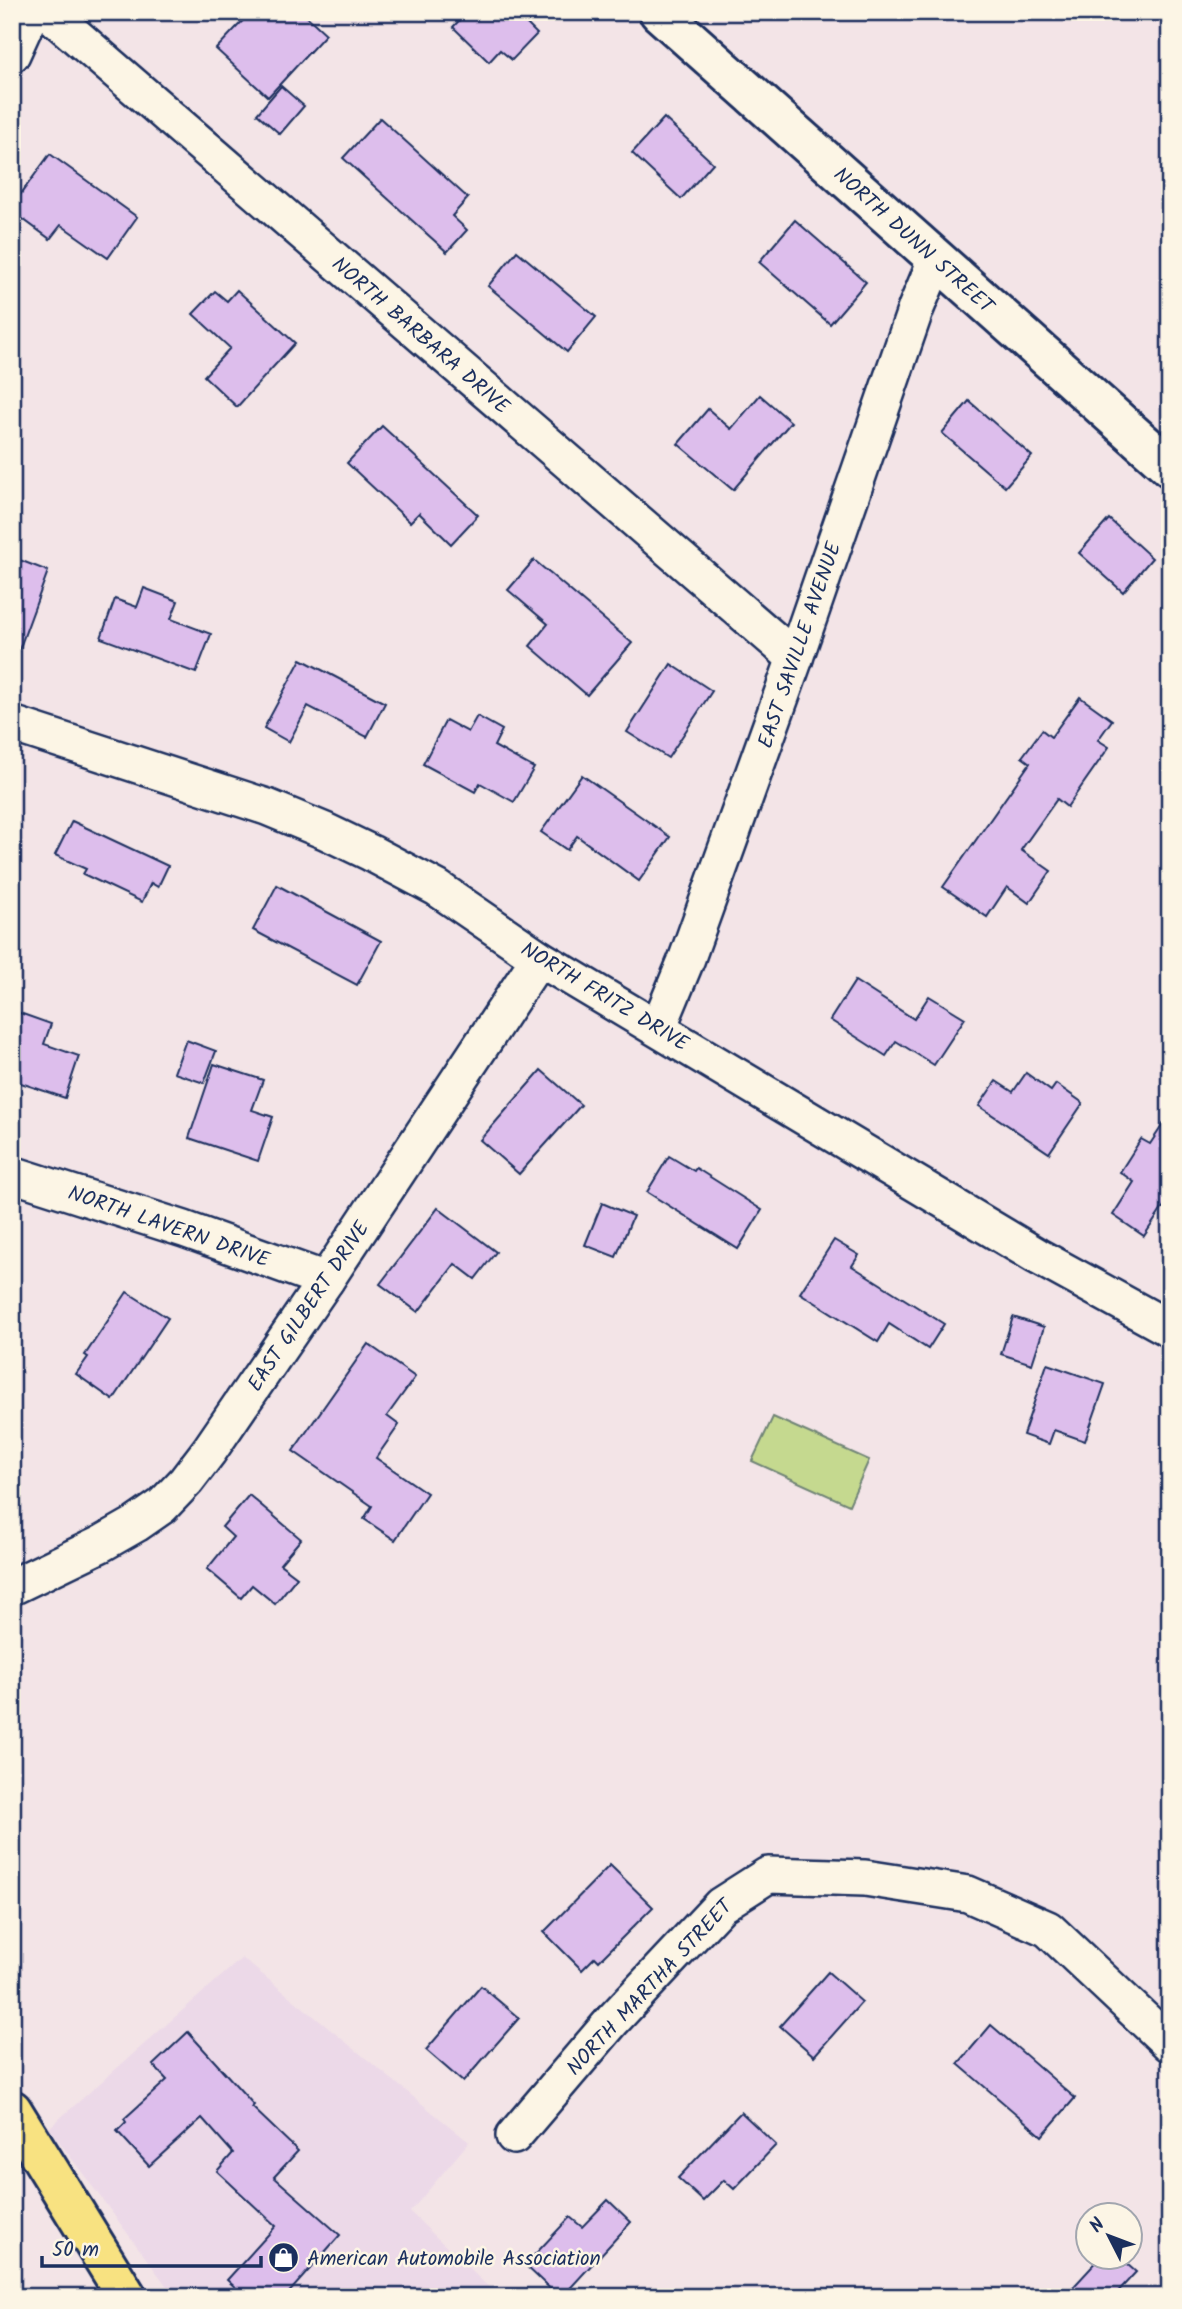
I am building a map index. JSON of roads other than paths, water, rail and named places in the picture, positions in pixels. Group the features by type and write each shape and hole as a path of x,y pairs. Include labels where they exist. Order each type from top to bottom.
{"main road":[{"path":"12,2110 127,2297"}],"street":[{"path":"12,54 31,12"},
{"name":"NORTH BARBARA DRIVE","path":"48,12 795,658"},
{"name":"NORTH DUNN STREET","path":"659,12 1170,467"},
{"name":"EAST SAVILLE AVENUE","path":"658,1028 687,958 795,658 916,308 936,260"},
{"name":"NORTH FRITZ DRIVE","path":"12,724 267,807 326,831 437,888 539,958 1037,1256 1170,1329"},
{"name":"EAST GILBERT DRIVE","path":"12,1587 101,1544 162,1506 186,1481 326,1280 539,958"},
{"name":"NORTH LAVERN DRIVE","path":"12,1174 184,1229 326,1280"},
{"name":"NORTH MARTHA STREET","path":"514,2136 613,2020 720,1905 768,1875 864,1878 968,1894 1048,1929 1170,2044"}],"place":[{"name":"American Automobile Association","path":"284,2258"}]}
